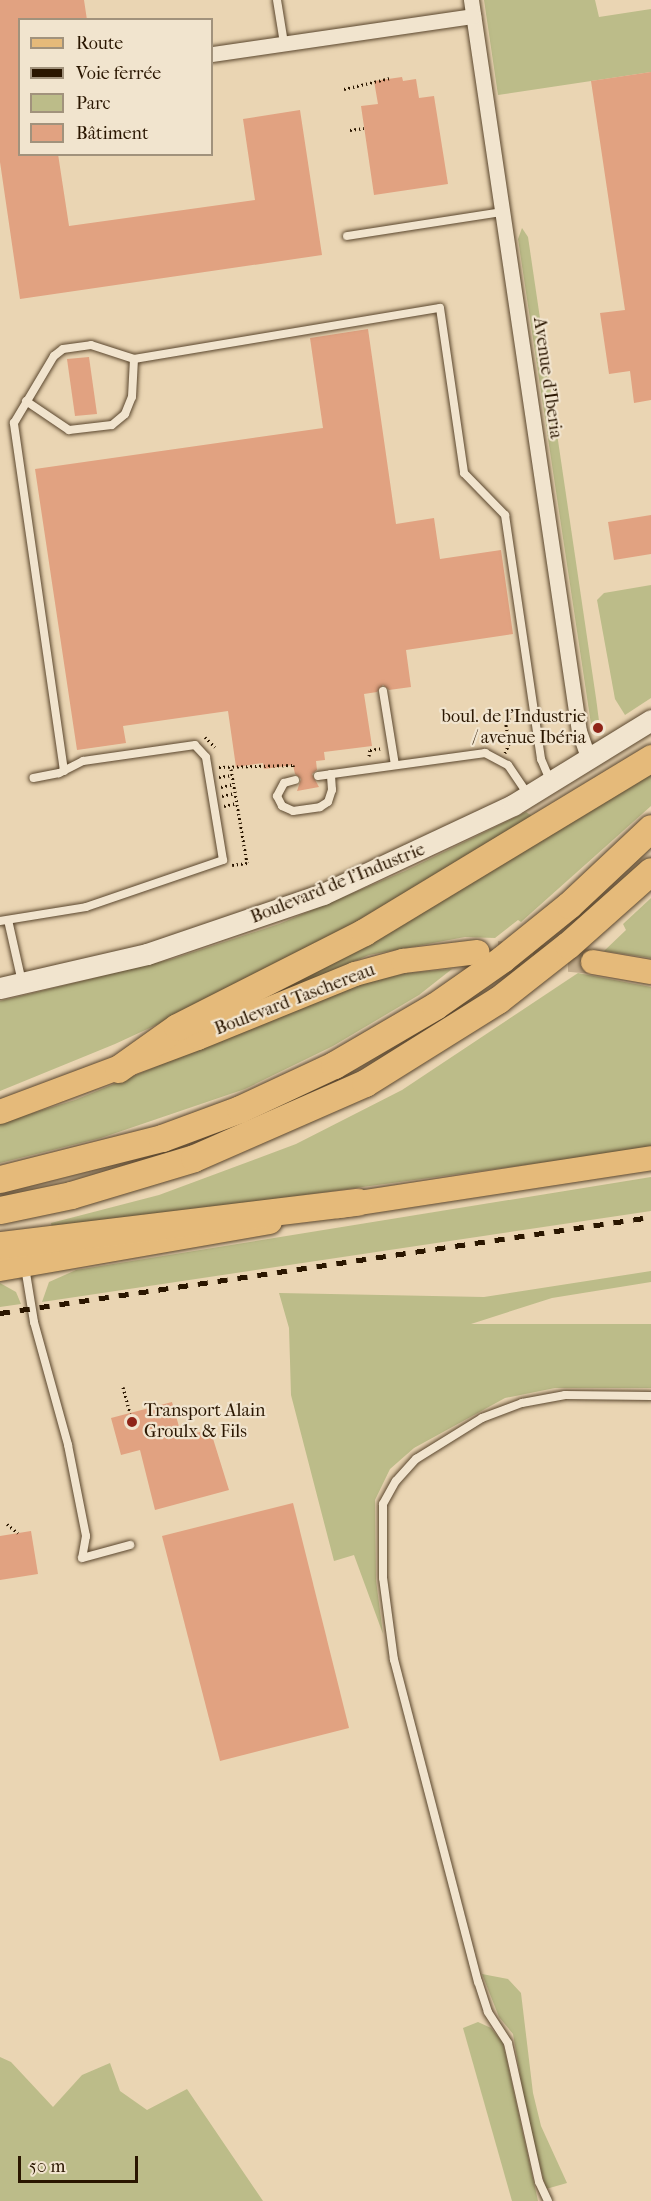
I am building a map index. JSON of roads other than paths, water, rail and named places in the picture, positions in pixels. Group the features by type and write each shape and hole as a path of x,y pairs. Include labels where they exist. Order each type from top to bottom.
{"highway":[{"path":"118,1069 177,1027 364,932 651,758"},
{"path":"0,1179 162,1138 248,1105 334,1065 426,1012 502,959 569,905 651,828"},
{"path":"0,1210 71,1195 194,1158 365,1083 498,1000 568,945 651,871"},
{"path":"0,1245 357,1202"}],"main road":[{"name":"Boulevard Taschereau","path":"0,1112 118,1069 371,969 421,957 477,952"},
{"path":"593,962 651,972"},
{"path":"0,1269 228,1232 357,1202 651,1158"}],"street":[{"name":"Avenue d'Iberia","path":"471,0 579,731 589,760"},
{"path":"213,54 473,16"},
{"name":"Boulevard de l'Industrie","path":"0,988 147,954 290,907 424,850 529,797 651,720"}],"lane":[{"path":"277,0 284,43"},
{"path":"347,237 502,212"},
{"path":"64,771 15,431 16,417 63,349 98,345 134,359 440,308 464,473 505,515 541,759 552,783"},
{"path":"26,401 69,430 112,425 125,414 132,397 134,359"},
{"path":"383,691 395,765"},
{"path":"22,983 4,920 86,907 223,860 208,767 200,748 179,745 83,761 64,771 33,778"},
{"path":"318,776 485,753 508,765 529,797"},
{"path":"295,780 284,783 277,796 282,806 293,811 320,807 328,802 332,790 331,774"},
{"path":"24,1266 34,1322 68,1445 69,1468 86,1536 82,1558 130,1545"},
{"path":"548,2201 534,2160 508,2043 488,2012 478,1982 394,1660 383,1578 383,1504 396,1481 416,1459 482,1419 522,1402 564,1395 651,1396"}],"tunnel":[{"path":"497,953 593,962"}],"railway":[{"path":"0,1313 651,1217"}],"place":[{"name":"boul. de l'Industrie / avenue Ibéria","path":"598,728"},
{"name":"Transport Alain Groulx & Fils","path":"132,1422"}]}
